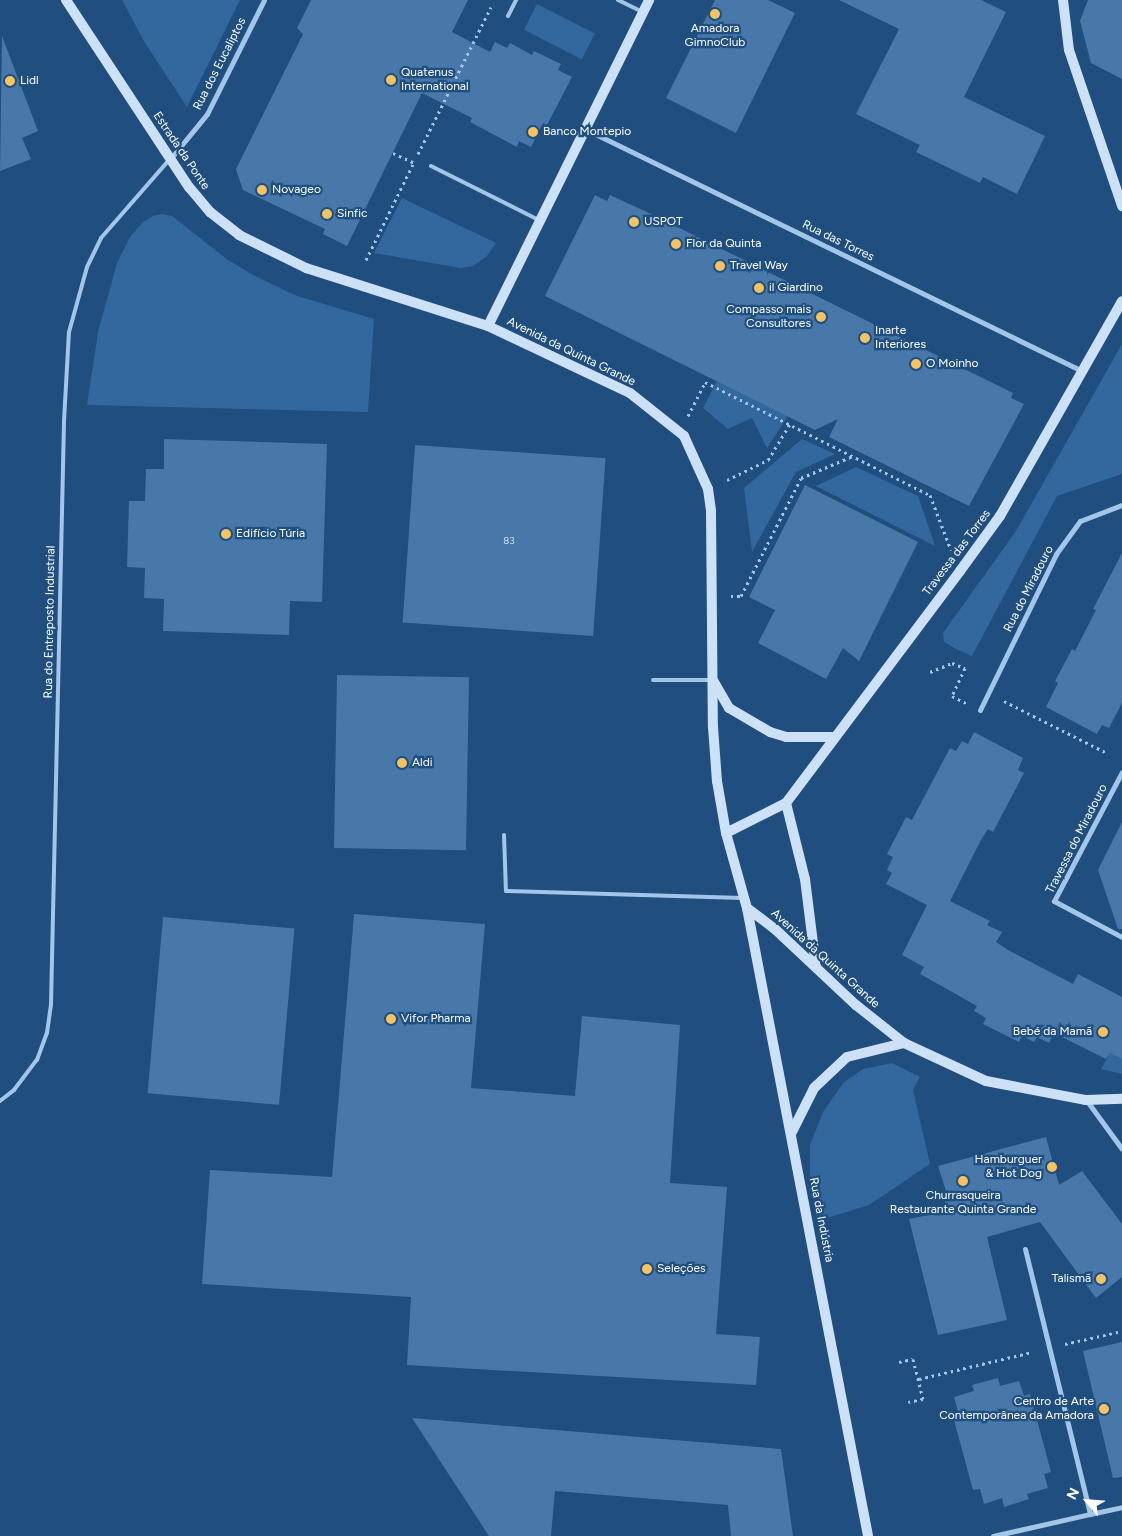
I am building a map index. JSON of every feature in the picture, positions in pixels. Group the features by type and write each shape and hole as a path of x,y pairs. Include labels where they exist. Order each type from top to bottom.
{"street":[{"name":"Estrada da Ponte","path":"66,0 170,158 210,212 265,249 306,268 488,326"},
{"name":"Rua dos Eucaliptos","path":"170,158 207,114 264,0"},
{"name":"Avenida da Quinta Grande","path":"649,0 488,326 630,393 680,432 708,489 714,596 713,680 717,781 726,833 746,903 816,967 904,1042 986,1081 1086,1100 1122,1099"},
{"path":"1063,0 1069,50 1122,206"},
{"name":"Rua das Torres","path":"585,129 1082,372"},
{"name":"Travessa das Torres","path":"726,833 786,803 1000,516 1122,301"},
{"name":"Rua do Miradouro","path":"980,710 1056,554 1080,521 1122,505"},
{"path":"713,680 729,708 770,732 786,737 834,737"},
{"name":"Travessa do Miradouro","path":"1122,772 1054,901 1122,937"},
{"path":"786,803 805,879 816,967"},
{"name":"Rua da Indústria","path":"746,903 792,1132 868,1536"},
{"path":"792,1132 814,1088 847,1057 904,1042"},
{"path":"1086,1100 1122,1148"},
{"path":"1026,1250 1090,1514"},
{"path":"993,1536 1122,1507"}],"lane":[{"path":"508,16 516,0"},
{"path":"618,0 643,12"},
{"name":"Rua do Entreposto Industrial","path":"0,1101 14,1090 37,1060 47,1033 51,1004 63,428 69,332 87,267 101,238 170,158"},
{"path":"431,166 540,221"},
{"path":"653,680 713,680"},
{"path":"504,835 506,891 746,903"}],"path":[{"path":"366,260 495,0"},
{"path":"393,153 414,163"},
{"path":"680,432 705,382 930,495 946,540"},
{"path":"708,489 768,460 790,424"},
{"path":"714,596 741,596 801,478 854,456"},
{"path":"930,672 952,663 965,668 952,696 980,710"},
{"path":"988,693 1105,752"},
{"path":"919,1379 1122,1331"},
{"path":"899,1362 913,1359 919,1379 923,1399 908,1402"}],"shaded area":[{"path":"122,0 240,0 187,107 145,43"},
{"path":"537,4 595,34 582,59 524,30"},
{"path":"402,198 496,243 487,256 473,266 461,268 374,253"},
{"path":"162,214 172,216 228,260 255,276 297,296 374,319 368,412 87,405 98,332 117,263 130,237 143,222 153,216"},
{"path":"1122,344 1122,474 1057,496 972,656 956,649 944,642 943,633 1016,531"},
{"path":"717,381 788,416 767,448 752,418 728,429 703,408"},
{"path":"802,439 835,454 796,472 752,552 744,488"},
{"path":"856,467 918,496 935,546 816,486"},
{"path":"1110,1053 1122,1059 1122,1074 1101,1069"},
{"path":"892,1063 920,1077 913,1090 930,1164 869,1205 817,1221 810,1175 810,1145 823,1112 844,1082 863,1069"}],"building":[{"path":"311,0 468,0 452,32 490,52 495,42 507,48 510,43 532,55 534,51 561,64 558,70 572,77 547,125 543,123 531,147 519,141 517,147 470,122 472,118 422,93 347,246 323,234 325,229 243,190 236,169 303,34 297,28"},
{"path":"715,0 768,0 795,13 736,133 666,98"},
{"path":"839,0 981,0 1006,12 964,97 1045,136 1017,194 983,177 980,183 916,152 920,145 856,114 899,29"},
{"path":"1088,0 1122,0 1122,79 1091,63 1080,21"},
{"name":"Lidl","path":"2,36 38,131 22,138 31,159 0,171"},
{"path":"595,195 607,201 610,195 649,213 1013,393 1011,398 1024,404 969,506 829,437 838,419 815,430 545,296"},
{"name":"Edifício Túria","path":"164,439 327,444 322,602 290,601 289,635 163,631 164,599 144,598 145,568 127,567 129,501 145,501 146,469 164,469"},
{"path":"415,445 606,458 593,636 403,623"},
{"path":"805,485 918,542 859,661 843,648 826,679 758,643 775,610 749,597"},
{"path":"1122,553 1122,703 1109,728 1102,725 1097,734 1046,707 1058,683 1055,681 1072,649 1075,651 1096,610 1093,609"},
{"name":"Aldi","path":"337,675 469,677 466,850 334,848"},
{"path":"974,732 1023,758 1018,770 1024,773 993,832 988,829 981,840 950,901 990,921 987,925 1002,932 996,942 1008,950 1073,984 1078,974 1122,997 1122,1059 1110,1053 1106,1059 1054,1033 1049,1043 1037,1037 1034,1042 1022,1036 1019,1042 983,1024 986,1018 974,1011 977,1006 920,974 924,967 902,955 927,905 886,884 892,873 887,870 893,857 887,854 906,817 912,820 950,748 956,751 962,741 968,744"},
{"path":"1122,822 1122,929 1118,929 1098,870"},
{"path":"354,914 485,924 471,1088 575,1096 582,1016 680,1025 670,1183 727,1187 716,1334 760,1337 756,1385 407,1365 411,1297 202,1284 210,1170 332,1177"},
{"path":"163,917 294,929 279,1105 148,1093"},
{"path":"1046,1137 1059,1185 1082,1171 1122,1224 1122,1277 1096,1298 1040,1222 987,1237 1007,1320 938,1335 909,1219 944,1212 946,1191 938,1166"},
{"path":"1122,1342 1122,1477 1113,1478 1083,1351"},
{"path":"998,1378 1000,1386 1019,1381 1024,1396 1030,1394 1051,1472 1044,1474 1048,1488 1027,1494 1029,1499 1004,1507 1002,1498 984,1504 980,1489 973,1490 952,1413 958,1411 954,1397 974,1391 972,1385"},
{"path":"412,1418 781,1449 793,1536 731,1536 728,1505 555,1491 551,1536 489,1536"}],"place":[{"name":"Amadora GimnoClub","path":"715,14"},
{"name":"Quatenus International","path":"391,80"},
{"name":"Lidl","path":"10,81"},
{"name":"Banco Montepio","path":"533,132"},
{"name":"Novageo","path":"262,190"},
{"name":"Sinfic","path":"327,214"},
{"name":"USPOT","path":"634,222"},
{"name":"Flor da Quinta","path":"676,244"},
{"name":"Travel Way","path":"720,266"},
{"name":"il Giardino","path":"759,288"},
{"name":"Compasso mais Consultores","path":"821,317"},
{"name":"Inarte Interiores","path":"865,338"},
{"name":"O Moinho","path":"916,364"},
{"name":"Edifício Túria","path":"226,534"},
{"name":"Aldi","path":"402,763"},
{"name":"Vifor Pharma","path":"391,1019"},
{"name":"Bebé da Mamã","path":"1103,1032"},
{"name":"Hamburguer & Hot Dog","path":"1052,1167"},
{"name":"Churrasqueira Restaurante Quinta Grande","path":"963,1181"},
{"name":"Seleções","path":"647,1269"},
{"name":"Talismã","path":"1101,1279"},
{"name":"Centro de Arte Contemporânea da Amadora","path":"1104,1409"}]}
